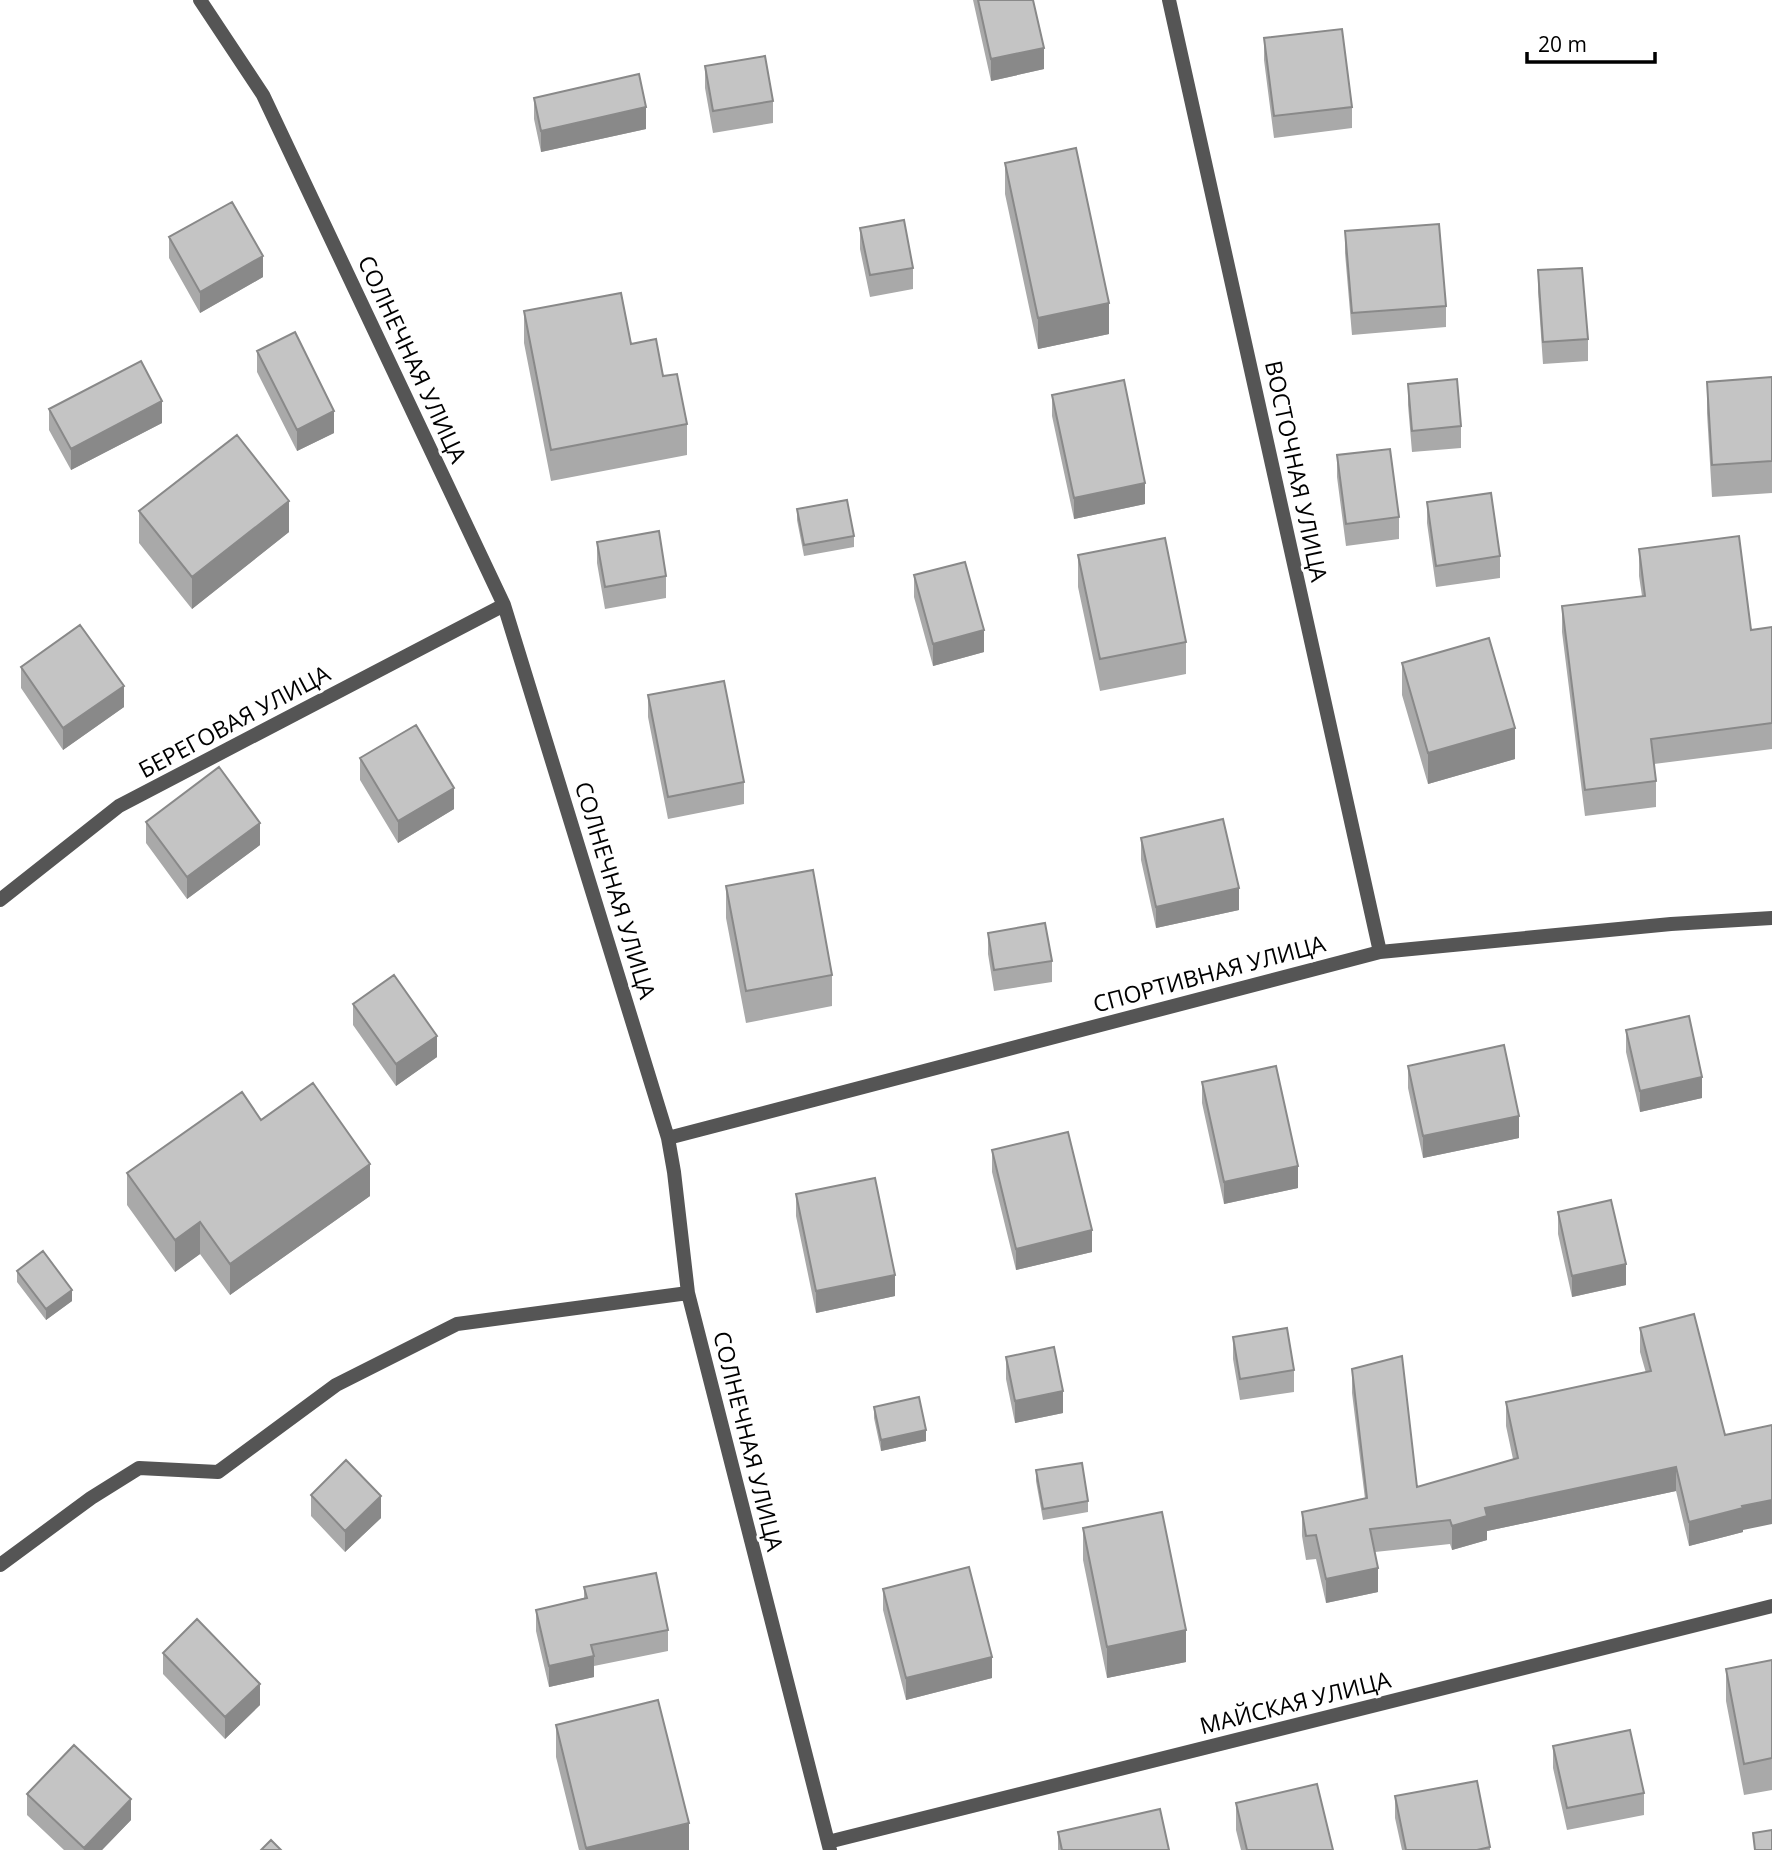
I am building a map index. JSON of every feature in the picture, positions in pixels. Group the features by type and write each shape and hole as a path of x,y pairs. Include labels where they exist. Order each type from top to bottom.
{"street":[{"name":"СОЛНЕЧНАЯ УЛИЦА","path":"200,0 263,94 504,605 668,1138 688,1293 829,1846"},
{"name":"ВОСТОЧНАЯ УЛИЦА","path":"1169,0 1380,952"},
{"name":"БЕРЕГОВАЯ УЛИЦА","path":"0,900 119,806 504,605"},
{"name":"СПОРТИВНАЯ УЛИЦА","path":"668,1138 1380,952 1671,924 1772,918"},
{"path":"0,1565 91,1498 139,1468 218,1472 335,1385 457,1324 688,1293"},
{"name":"МАЙСКАЯ УЛИЦА","path":"829,1846 1772,1606"}],"building":[{"path":"978,0 1033,0 1044,48 991,59"},
{"path":"1342,29 1352,107 1274,116 1264,38"},
{"path":"765,56 773,101 713,111 705,66"},
{"path":"639,74 646,107 541,131 534,98"},
{"path":"1076,148 1109,303 1038,318 1005,163"},
{"path":"232,202 263,256 200,292 169,237"},
{"path":"904,220 913,268 870,275 860,228"},
{"path":"1439,224 1446,306 1352,313 1345,231"},
{"path":"1582,268 1588,339 1543,342 1538,270"},
{"path":"621,293 631,344 656,339 663,376 677,374 687,424 551,450 524,311"},
{"path":"295,332 334,411 297,430 257,351"},
{"path":"141,361 162,401 71,449 49,409"},
{"path":"1772,377 1772,461 1712,465 1707,382"},
{"path":"1457,379 1461,426 1412,431 1408,384"},
{"path":"1124,380 1145,483 1074,498 1052,395"},
{"path":"237,435 289,501 192,577 139,511"},
{"path":"1390,449 1399,517 1346,524 1337,455"},
{"path":"1491,493 1500,556 1436,566 1427,502"},
{"path":"847,500 854,536 804,545 797,509"},
{"path":"659,531 666,576 605,587 597,542"},
{"path":"1739,536 1751,630 1772,627 1772,723 1651,739 1656,781 1585,790 1562,606 1645,596 1639,549"},
{"path":"1165,538 1186,642 1100,659 1078,555"},
{"path":"965,562 984,630 933,644 914,575"},
{"path":"80,625 124,686 63,728 21,667"},
{"path":"1489,638 1515,728 1428,753 1402,663"},
{"path":"724,681 744,782 668,797 648,695"},
{"path":"416,725 454,788 398,821 360,758"},
{"path":"219,767 260,823 187,877 146,822"},
{"path":"1223,819 1239,888 1156,907 1141,838"},
{"path":"813,870 832,975 746,991 726,886"},
{"path":"1045,923 1052,961 994,970 988,933"},
{"path":"394,975 437,1036 396,1064 353,1004"},
{"path":"1689,1016 1702,1077 1640,1091 1626,1030"},
{"path":"1504,1045 1519,1116 1423,1136 1408,1066"},
{"path":"1276,1066 1298,1166 1224,1182 1202,1082"},
{"path":"313,1083 370,1164 230,1264 200,1222 175,1240 127,1173 242,1092 261,1120"},
{"path":"1068,1132 1092,1230 1016,1249 992,1150"},
{"path":"875,1178 895,1275 816,1291 796,1194"},
{"path":"1611,1200 1626,1264 1572,1276 1558,1212"},
{"path":"43,1251 72,1290 46,1309 17,1271"},
{"path":"1694,1314 1725,1435 1772,1425 1772,1500 1689,1522 1676,1467 1485,1508 1487,1516 1452,1526 1450,1520 1370,1529 1378,1568 1326,1579 1316,1535 1306,1536 1302,1512 1367,1498 1352,1369 1402,1356 1417,1487 1518,1458 1506,1402 1651,1371 1640,1328"},
{"path":"1287,1328 1294,1370 1240,1379 1233,1337"},
{"path":"1054,1347 1063,1391 1015,1401 1006,1357"},
{"path":"919,1397 926,1430 881,1440 874,1407"},
{"path":"346,1460 381,1496 345,1531 311,1495"},
{"path":"1082,1463 1088,1501 1043,1509 1036,1470"},
{"path":"1162,1512 1186,1630 1107,1647 1083,1528"},
{"path":"969,1567 992,1657 906,1678 883,1589"},
{"path":"656,1573 668,1630 591,1645 594,1656 549,1666 536,1610 587,1598 584,1587"},
{"path":"197,1619 260,1684 225,1717 163,1653"},
{"path":"1772,1660 1772,1758 1744,1764 1726,1669"},
{"path":"658,1700 689,1823 586,1848 556,1725"},
{"path":"1630,1730 1644,1793 1567,1808 1553,1746"},
{"path":"74,1745 131,1799 84,1848 27,1794"},
{"path":"1477,1781 1490,1847 1477,1850 1406,1850 1395,1796"},
{"path":"1317,1784 1333,1850 1247,1850 1236,1803"},
{"path":"1160,1809 1169,1850 1062,1850 1058,1832"},
{"path":"1772,1830 1772,1850 1755,1850 1753,1833"},
{"path":"271,1840 281,1850 261,1850"}]}
